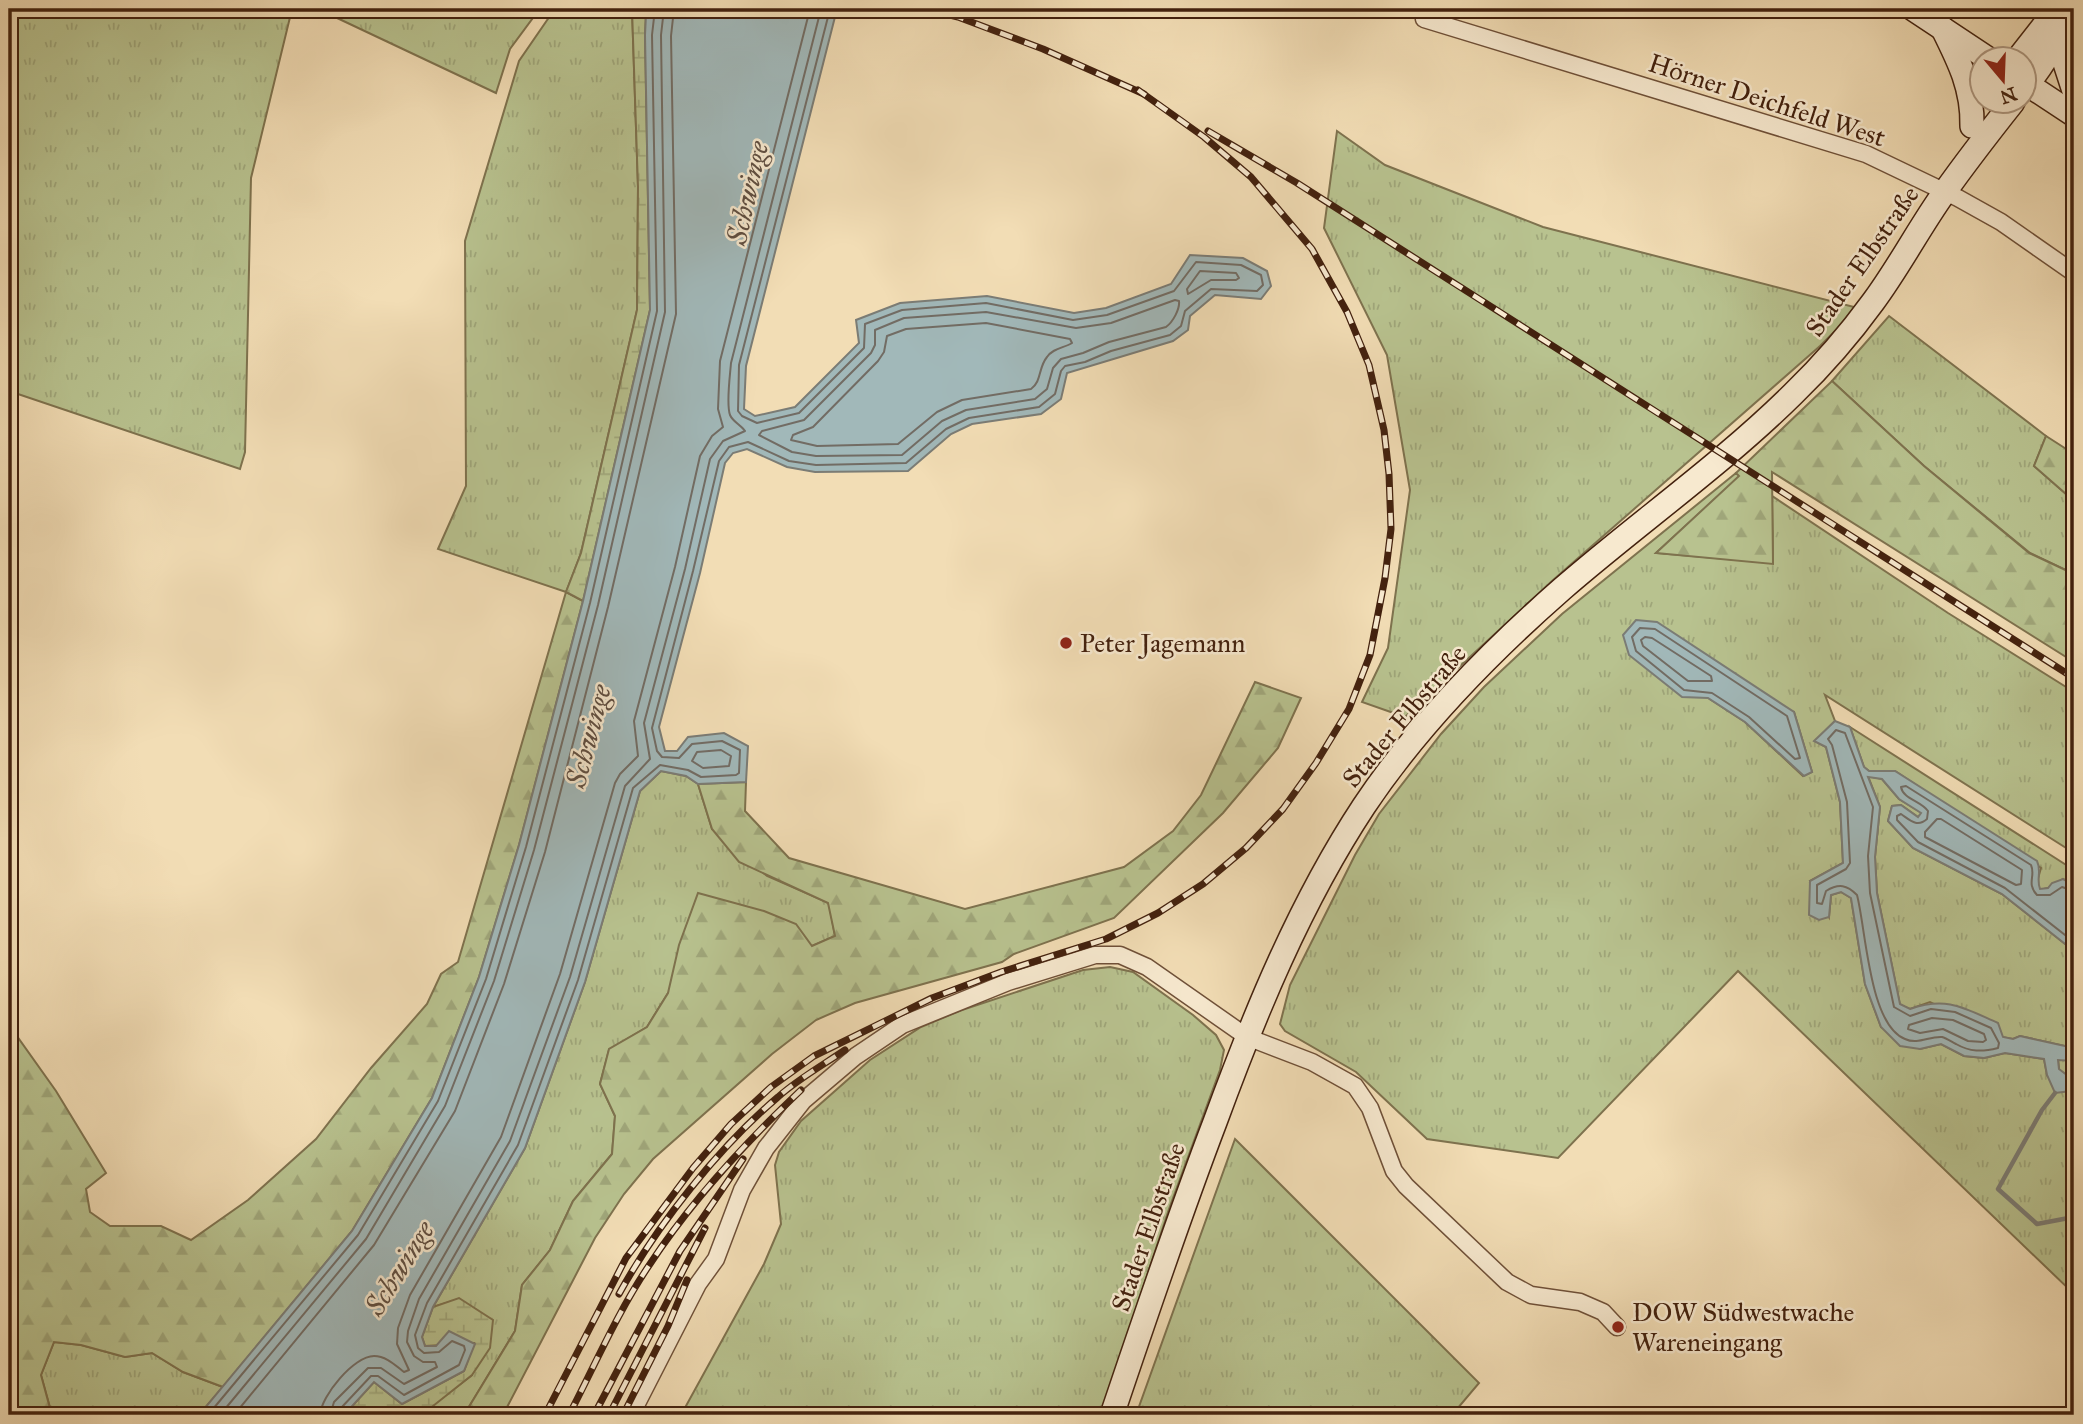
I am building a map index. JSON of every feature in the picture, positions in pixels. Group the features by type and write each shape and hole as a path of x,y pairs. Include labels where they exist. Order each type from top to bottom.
{"street":[{"path":"1913,9 1969,46"},
{"path":"2028,46 2057,9"},
{"path":"2066,9 2060,33 2062,54 2074,91"},
{"name":"Hörner Deichfeld West","path":"1424,19 1866,154 1945,191 2001,222 2074,273"},
{"path":"1943,29 1967,81 1972,103 1972,126"},
{"name":"Stader Elbstraße","path":"2038,70 2060,33"},
{"path":"2038,97 2074,115"},
{"name":"Stader Elbstraße","path":"1945,191 1957,156 1978,116"},
{"name":"Stader Elbstraße","path":"1112,1415 1177,1222 1247,1037 1300,917 1365,805 1416,737 1505,641 1562,589 1725,455 1791,396 1824,362 1875,301 1945,191 2002,116"},
{"path":"631,1415 698,1284 716,1259 742,1190 766,1148 803,1101 856,1056 902,1025 1020,978 1095,955 1120,955 1147,967 1247,1037 1312,1062 1355,1086 1370,1108 1394,1171 1406,1186 1507,1282 1531,1295 1580,1303 1603,1312 1617,1327"}],"green space":[{"path":"21,9 292,9 251,178 245,452 240,469 9,391 9,19"},
{"path":"318,9 538,11 510,49 496,93"},
{"path":"560,9 632,9 638,187 637,310 581,553 566,592 438,549 466,486 465,241 519,61 552,13"},
{"path":"632,9 649,9 646,14 645,35 650,310 583,601 566,592 581,553 637,310 638,187"},
{"path":"1337,131 1385,165 1543,227 1858,308 1820,346 1552,581 1405,717 1362,702 1388,648 1410,490 1387,355 1324,228"},
{"path":"1889,316 2046,436 2034,466 2074,501 2074,574 2030,553 1924,466 1832,381"},
{"path":"1832,381 1924,466 2029,553 2074,574 2074,662 1772,472 1773,564 1656,553 1739,476 1736,473"},
{"path":"2046,436 2074,454 2074,501 2034,466"},
{"path":"1736,473 1740,476 1656,553 1773,563 1772,496 1948,613 2074,692 2074,853 1825,695 1835,721 1815,741 1826,747 1840,802 1843,863 1810,881 1829,917 1831,895 1841,892 1851,898 1865,984 1881,1027 1920,1049 1941,1044 1964,1056 1984,1058 2005,1053 2044,1059 2047,1075 2059,1069 2058,1059 2074,1061 2074,1294 1738,971 1558,1158 1427,1139 1356,1072 1285,1031 1280,1024 1290,985 1355,855 1379,814 1441,734 1484,687 1562,614","holes":["1708,698 1794,712 1812,772 1803,776 1745,722"]},
{"path":"566,592 583,601 519,845 479,977 432,1098 352,1231 223,1387 183,1372 152,1353 125,1357 81,1345 54,1342 41,1375 51,1412 45,1415 9,1415 9,1025 56,1091 106,1173 86,1189 90,1212 110,1226 161,1226 191,1240 248,1200 316,1139 371,1068 427,1004 441,974 458,962"},
{"path":"1255,682 1301,698 1278,748 1223,813 1114,918 1014,954 1002,962 855,1003 816,1020 772,1054 653,1159 624,1194 595,1238 503,1415 464,1415 515,1331 522,1285 550,1250 573,1201 612,1154 615,1116 600,1084 609,1049 647,1027 668,993 679,945 698,893 764,911 796,924 812,946 835,936 828,903 739,862 712,829 698,784 746,782 745,811 789,858 965,909 1124,867 1173,831 1201,795"},
{"path":"1850,727 2074,870 2074,885 2063,879 2040,890 2037,882 2041,868 1895,771 1869,771 1864,767"},
{"path":"661,771 686,776 698,784 712,829 767,876 829,903 835,936 668,993 647,1027 609,1050 600,1084 615,1116 612,1154 573,1201 550,1250 522,1285 515,1331 464,1415 420,1415 472,1375 459,1299 433,1307 525,1148 585,982 640,791"},
{"path":"1868,776 1882,779 1899,799 1922,813 1918,817 1901,805 1892,806 1888,821 1913,848 2002,894 2074,951 2074,1048 2020,1036 2013,1039 2002,1037 1930,1002 1910,1009 1900,1005 1877,893 1875,857 1880,807"},
{"path":"1110,967 1133,972 1193,1015 1216,1035 1224,1050 1220,1070 1169,1209 1101,1415 681,1415 764,1264 781,1224 775,1165 779,1152 801,1121 870,1060 921,1027 962,1010 1083,970"},
{"path":"1235,1139 1479,1383 1452,1415 1136,1415"},
{"path":"459,1298 493,1320 490,1348 472,1375 420,1415 344,1415 374,1382 402,1404 464,1371 474,1343 425,1346 422,1337 433,1307"},
{"path":"54,1342 81,1345 125,1357 152,1353 183,1372 223,1387 199,1415 45,1415 51,1411 41,1375"}],"water":[{"name":"Schwinge","path":"649,9 837,9 746,366 744,409 755,416 795,407 859,343 856,320 900,303 987,296 1074,313 1106,308 1171,284 1190,255 1243,258 1267,271 1271,286 1261,299 1215,295 1190,316 1188,330 1173,341 1067,373 1061,399 1041,414 972,424 951,434 908,471 815,472 787,467 747,449 733,453 725,463 700,573 659,727 665,751 677,751 688,737 724,733 748,746 746,782 698,784 686,776 661,771 640,791 585,982 525,1148 433,1307 422,1337 425,1346 436,1346 449,1331 475,1344 464,1371 402,1404 374,1382 344,1415 199,1415 352,1231 432,1098 479,977 519,845 583,601 650,310 645,35 646,14"},
{"path":"1636,620 1657,622 1794,712 1812,772 1804,776 1745,722 1708,698 1682,697 1629,655 1623,635"},
{"path":"1835,721 1850,727 1864,767 1869,771 1895,771 2037,861 2040,889 2048,888 2052,883 2063,879 2074,885 2074,951 2002,894 1913,848 1888,821 1892,806 1901,805 1918,817 1921,813 1899,799 1882,779 1868,777 1880,807 1875,857 1877,893 1900,1004 1910,1009 1935,1004 1955,1006 1998,1023 2003,1037 2013,1039 2020,1036 2074,1048 2074,1061 2058,1060 2059,1069 2072,1079 2071,1091 2055,1093 2044,1059 2005,1053 1984,1058 1964,1056 1941,1044 1920,1049 1900,1046 1881,1027 1865,984 1851,898 1841,892 1831,895 1829,917 1819,920 1809,915 1810,881 1843,863 1840,802 1826,747 1814,741"}],"waterway":[{"path":"2055,1093 2042,1110 1998,1189 2037,1224 2074,1217"}],"railway":[{"path":"926,9 958,17 1043,49 1144,94"},
{"path":"545,1415 626,1258 693,1168 731,1124 771,1087 814,1056 932,998 1001,972 1106,939 1158,913 1203,884 1246,848 1283,809 1316,763 1349,709 1370,655 1385,578 1391,529 1384,430 1369,365 1347,312 1312,249 1251,177 1204,137 1138,90"},
{"path":"1208,131 1297,183 2074,678"},
{"path":"619,1294 670,1215 733,1140 786,1090 845,1050"},
{"path":"569,1415 628,1300 666,1240 720,1173 801,1090"},
{"path":"594,1415 680,1251 743,1159"},
{"path":"609,1415 705,1228"},
{"path":"623,1415 668,1326 687,1280"}],"place":[{"name":"Peter Jagemann","path":"1066,643"},
{"name":"DOW Südwestwache Wareneingang","path":"1618,1327"}]}
